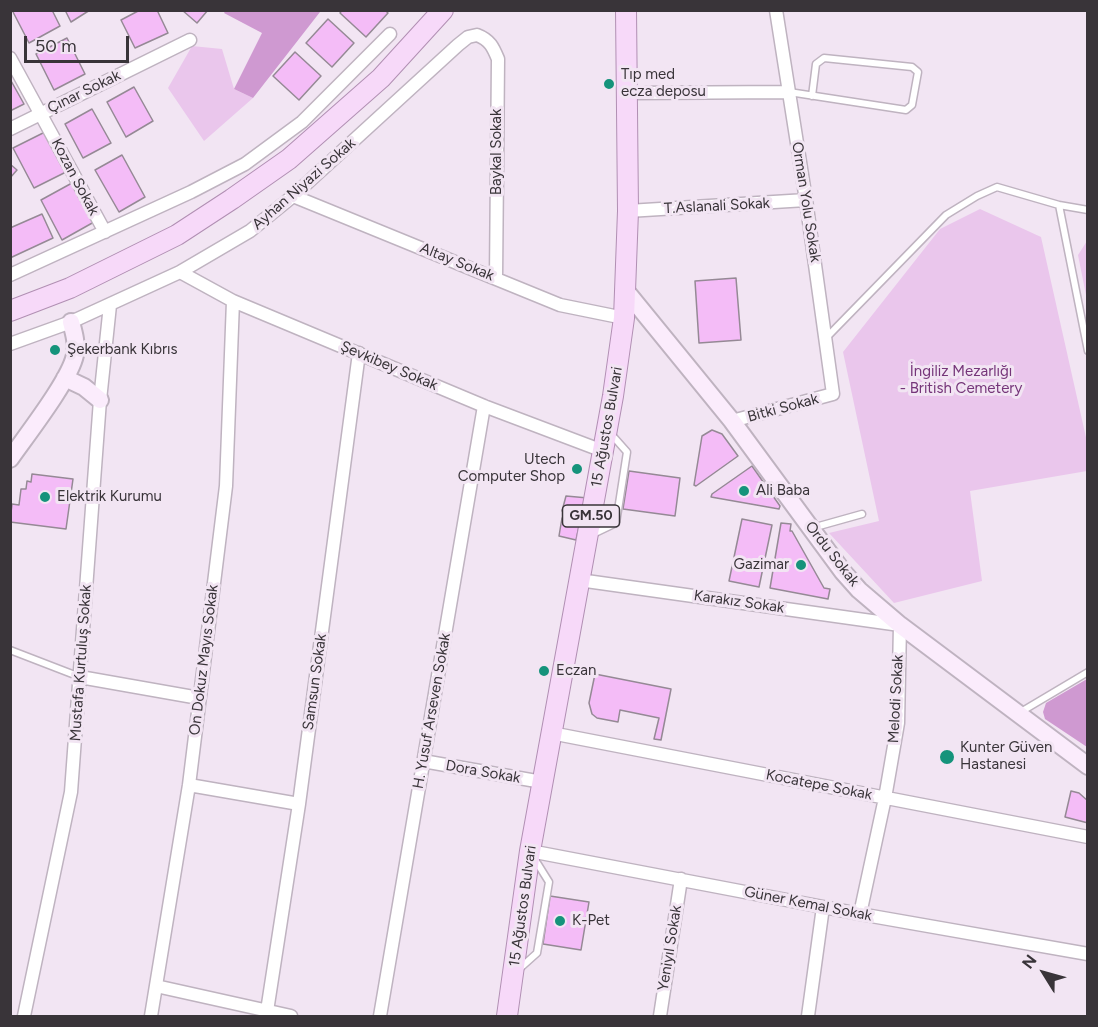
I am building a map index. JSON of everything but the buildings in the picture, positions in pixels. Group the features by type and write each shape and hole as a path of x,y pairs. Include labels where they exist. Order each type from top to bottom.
{"main road":[{"path":"10,311 70,288 177,235 232,200 289,159 381,78 443,10"},
{"name":"15 Ağustos Bulvari","path":"507,1017 530,851 607,430 624,318 628,211 626,10"}],"street":[{"name":"Orman Yolu Sokak","path":"776,10 833,394"},
{"path":"10,275 191,192 245,164 302,122 390,34"},
{"name":"Ayhan Niyazi Sokak","path":"10,344 110,305 180,272 250,231 293,196 458,45 468,37 477,35"},
{"name":"Baykal Sokak","path":"477,35 485,38 493,46 498,59 496,278"},
{"name":"Çınar Sokak","path":"10,129 190,40"},
{"name":"Kozan Sokak","path":"10,58 105,232"},
{"path":"628,93 789,92"},
{"name":"Altay Sokak","path":"293,196 560,305 624,318"},
{"name":"T.Aslanali Sokak","path":"628,211 806,201"},
{"name":"Şevkibey Sokak","path":"180,272 232,301 484,406 603,451"},
{"name":"Ordu Sokak","path":"626,291 732,421 860,590 900,625 1088,766"},
{"name":"On Dokuz Mayıs Sokak","path":"151,1017 189,785 226,486 232,301"},
{"name":"Mustafa Kurtuluş Sokak","path":"24,1017 71,792 100,400 110,305"},
{"path":"10,459 65,378 75,356 76,340 71,322"},
{"name":"Samsun Sokak","path":"267,1011 299,804 359,353"},
{"path":"65,378 84,387 100,400"},
{"name":"Bitki Sokak","path":"732,421 833,394"},
{"name":"H. Yusuf Arseven Sokak","path":"380,1017 484,406"},
{"name":"Karakız Sokak","path":"579,580 900,625"},
{"name":"Melodi Sokak","path":"860,914 885,798 898,723 900,625"},
{"path":"80,677 199,698"},
{"name":"Kocatepe Sokak","path":"551,733 1088,837"},
{"name":"Dora Sokak","path":"423,761 542,782"},
{"path":"189,785 299,804"},
{"name":"Güner Kemal Sokak","path":"530,851 860,914 1088,954"},
{"name":"Yeniyıl Sokak","path":"660,1017 681,879"},
{"path":"808,1017 823,907"},
{"path":"156,986 291,1017"}],"lane":[{"path":"789,92 812,96 906,110 912,105 918,72 912,67 824,58 816,64 812,96"},
{"path":"826,338 946,215 977,196 997,187 1059,205 1088,210"},
{"path":"1059,205 1088,351"},
{"path":"587,537 616,523 627,452 607,430"},
{"path":"812,529 862,514"},
{"path":"10,650 80,677"},
{"path":"1019,713 1088,672"}],"green space":[{"path":"192,46 222,49 234,89 253,98 204,141 168,88"},
{"name":"İngiliz Mezarlığı - British Cemetery","path":"980,209 1041,237 1087,442 1087,471 970,491 982,581 894,603 829,533 879,521 843,352 940,229"},
{"path":"1087,241 1087,300 1078,255"}],"shaded area":[{"path":"226,10 324,11 320,12 253,98 234,89 262,33 224,13"},
{"path":"1087,679 1087,747 1045,719 1043,712 1046,703"}],"place":[{"name":"Tıp med ecza deposu","path":"609,84"},
{"name":"Şekerbank Kıbrıs","path":"55,350"},
{"name":"Utech Computer Shop","path":"577,469"},
{"name":"Ali Baba","path":"744,491"},
{"name":"Elektrik Kurumu","path":"45,497"},
{"name":"Gazimar","path":"801,565"},
{"name":"Eczan","path":"544,671"},
{"name":"Kunter Güven Hastanesi","path":"947,757"},
{"name":"K-Pet","path":"560,921"}]}
